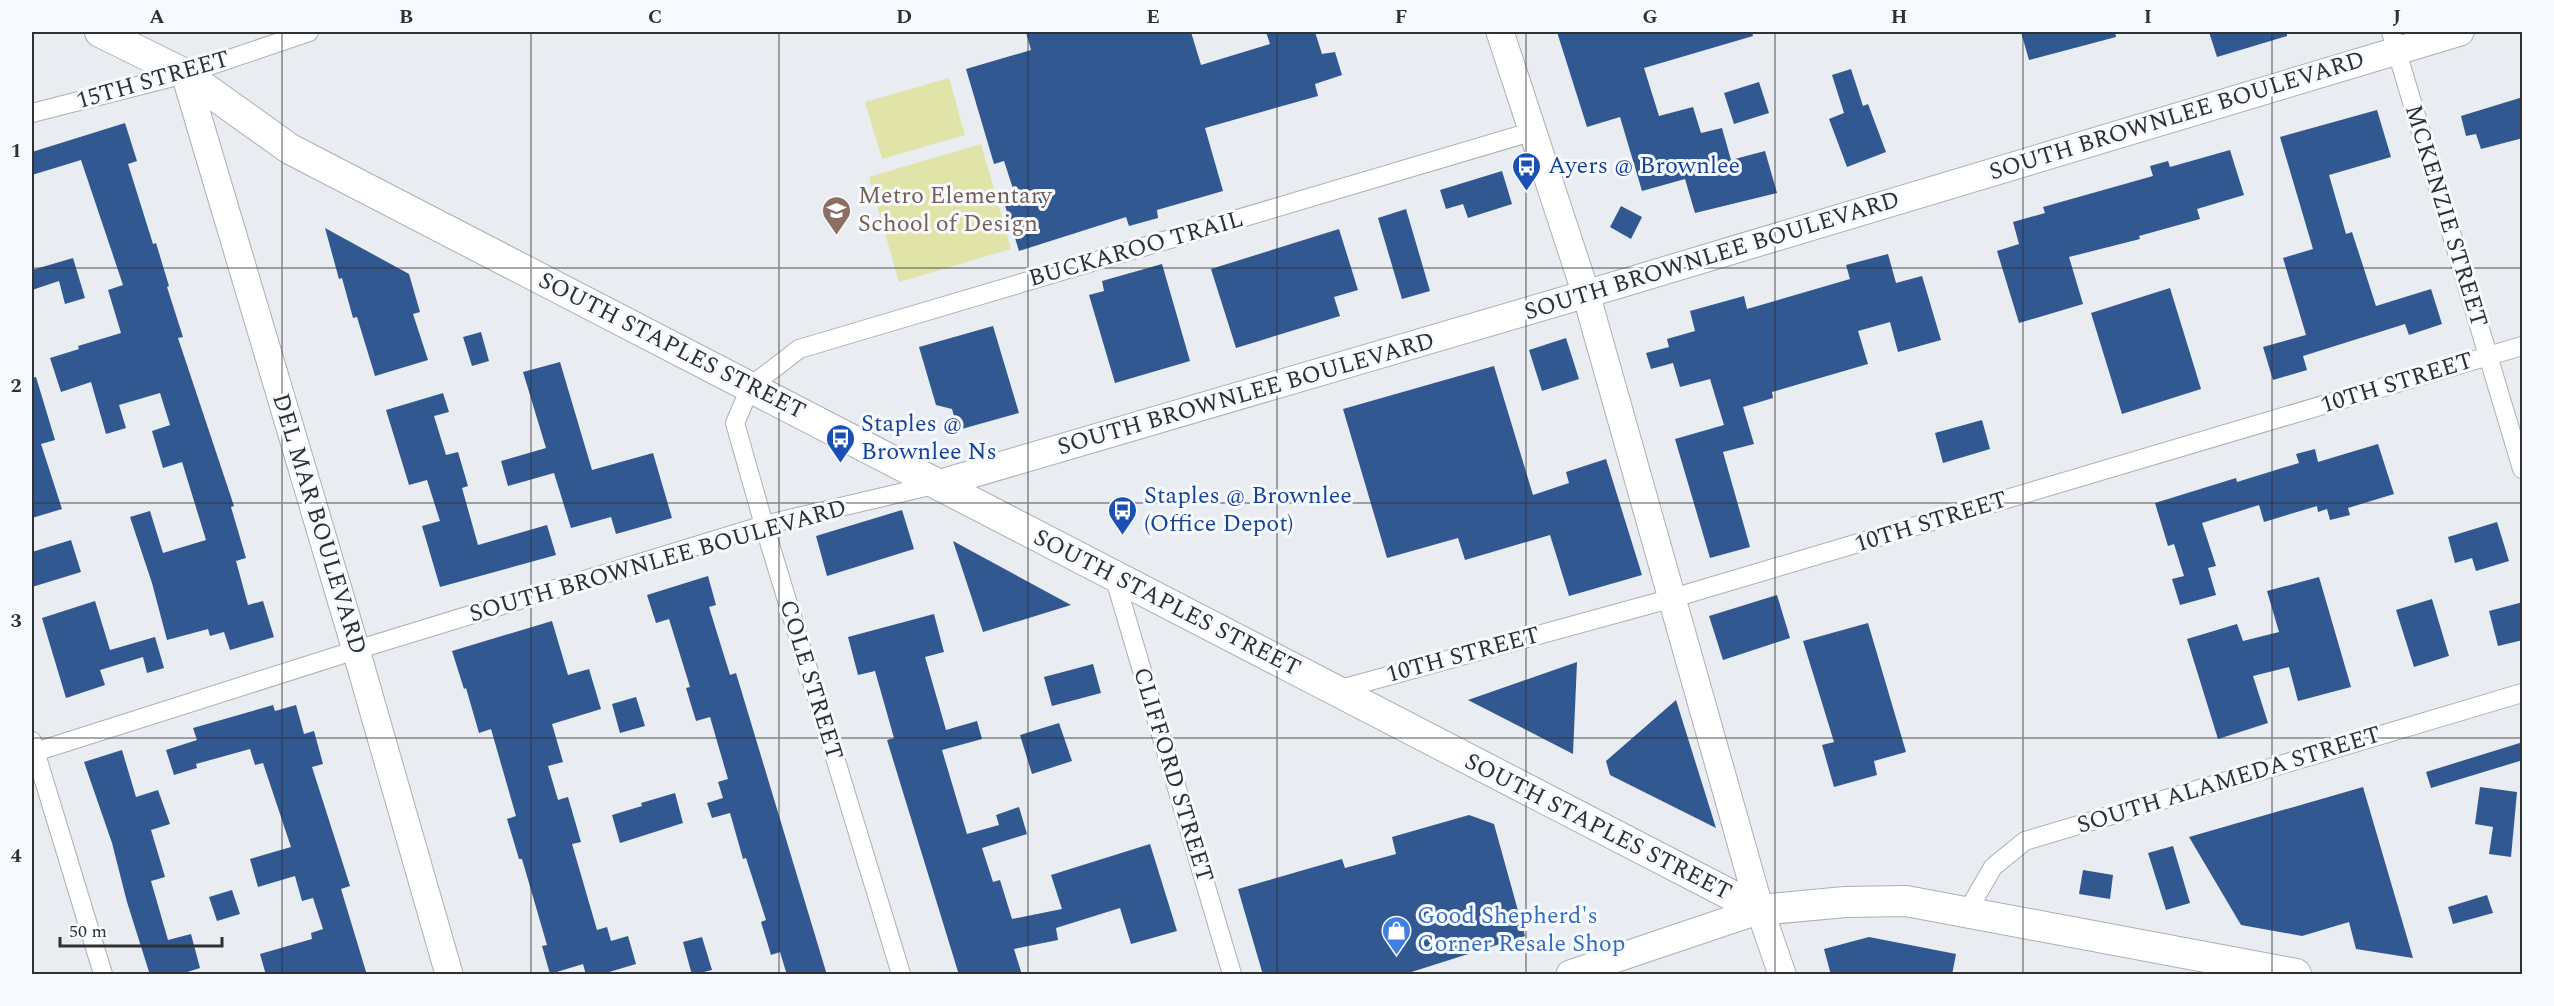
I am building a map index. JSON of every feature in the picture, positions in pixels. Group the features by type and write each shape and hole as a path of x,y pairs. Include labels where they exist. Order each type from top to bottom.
{"main road":[{"name":"SOUTH STAPLES STREET","path":"100,32 185,74 290,149 1760,910 1845,902 1906,901 2296,975"},
{"path":"1500,32 1586,294 1760,910 1782,975"},
{"name":"SOUTH BROWNLEE BOULEVARD","path":"938,484 1586,294 2394,40 2460,32"},
{"name":"DEL MAR BOULEVARD","path":"185,74 356,650 449,975"},
{"path":"1571,974 1760,910"}],"street":[{"name":"15TH STREET","path":"32,113 185,74 309,32"},
{"name":"MCKENZIE STREET","path":"2394,40 2523,469"},
{"name":"BUCKAROO TRAIL","path":"751,386 799,349 1531,132"},
{"name":"10TH STREET","path":"1337,690 1673,598 2523,346"},
{"name":"COLE STREET","path":"751,386 735,423 901,975"},
{"name":"SOUTH BROWNLEE BOULEVARD","path":"33,748 764,525 938,484"},
{"name":"CLIFFORD STREET","path":"1114,576 1232,975"},
{"name":"SOUTH ALAMEDA STREET","path":"1967,912 1993,867 2025,841 2523,693"},
{"path":"33,748 103,975"}],"green space":[{"path":"949,78 965,135 882,159 865,102"},
{"path":"981,144 1011,249 899,282 869,177"}],"building":[{"path":"1026,32 1191,32 1201,65 1270,44 1266,32 1315,32 1322,54 1335,52 1342,75 1315,84 1318,96 1205,128 1223,191 1157,210 1158,218 1129,226 1126,217 1019,251 1004,202 1016,198 1004,161 994,164 966,69 1031,50"},
{"path":"1557,32 1752,32 1753,36 1644,68 1659,116 1693,107 1701,133 1722,128 1731,160 1765,151 1777,193 1695,213 1685,179 1642,191 1620,117 1587,127"},
{"path":"2021,32 2115,32 2116,37 2029,60"},
{"path":"2209,32 2287,32 2287,36 2217,57"},
{"path":"1851,69 1863,106 1868,104 1886,152 1847,167 1829,119 1844,113 1832,75"},
{"path":"1759,82 1769,113 1734,124 1724,93"},
{"path":"2523,97 2523,138 2481,149 2476,134 2466,136 2461,116"},
{"path":"2377,110 2391,157 2329,175 2346,234 2352,232 2376,306 2431,289 2442,324 2409,335 2405,324 2303,356 2307,370 2273,380 2263,347 2306,335 2283,258 2313,249 2280,137"},
{"path":"125,123 137,161 128,164 169,286 167,287 183,337 178,338 234,506 231,507 246,558 236,561 248,605 263,601 274,637 230,650 224,632 210,636 208,629 167,640 152,583 130,517 150,511 163,553 206,540 182,462 163,468 152,431 170,425 160,393 119,405 126,428 106,434 91,382 61,392 50,358 79,349 78,346 121,333 108,290 123,285 81,160 32,175 32,152"},
{"path":"2230,150 2244,195 2197,209 2200,219 2139,236 2140,239 2069,257 2083,304 2019,323 1997,251 2019,244 2013,222 2045,213 2043,207 2153,176 2150,166 2168,161 2170,167"},
{"path":"1502,171 1512,204 1468,218 1463,204 1446,209 1440,190"},
{"path":"1621,206 1642,217 1631,239 1610,227"},
{"path":"1406,209 1430,291 1402,299 1378,218"},
{"path":"325,228 409,274 420,312 413,314 428,360 375,376 357,317 353,318 342,278 339,279"},
{"path":"1339,229 1358,290 1334,297 1340,316 1236,348 1211,269"},
{"path":"1888,254 1896,283 1922,276 1941,340 1898,352 1890,322 1858,331 1868,364 1772,392 1773,398 1743,407 1754,444 1723,452 1750,547 1710,558 1675,439 1724,425 1710,379 1680,387 1673,363 1651,369 1646,353 1669,347 1667,339 1695,331 1690,311 1744,296 1747,309 1850,279 1846,265"},
{"path":"73,258 85,298 65,304 59,281 32,290 32,270"},
{"path":"1162,264 1190,361 1115,383 1089,295 1104,291 1102,281"},
{"path":"2170,288 2201,389 2122,414 2091,313"},
{"path":"993,326 1019,413 958,430 952,409 936,405 919,347"},
{"path":"481,332 489,361 472,366 463,337"},
{"path":"1566,338 1579,379 1542,391 1529,350"},
{"path":"560,362 592,470 653,453 672,518 616,534 611,517 571,528 554,473 508,486 501,461 546,448 523,372"},
{"path":"1494,366 1533,495 1569,483 1566,472 1606,459 1642,575 1569,596 1550,535 1465,560 1458,538 1387,558 1343,409"},
{"path":"36,377 55,440 41,444 62,509 32,518 32,378"},
{"path":"443,393 449,412 434,416 446,455 458,452 468,486 462,488 478,545 547,525 556,555 440,587 422,526 440,521 427,480 409,485 386,410"},
{"path":"1982,420 1990,449 1943,463 1935,433"},
{"path":"2378,444 2394,494 2348,508 2350,515 2330,520 2327,509 2318,512 2317,506 2264,522 2259,505 2202,523 2216,566 2208,568 2216,595 2180,605 2172,579 2184,576 2174,544 2168,546 2155,503 2236,478 2237,482 2299,463 2296,454 2315,449 2318,462"},
{"path":"902,510 914,549 827,576 816,536"},
{"path":"2497,522 2509,561 2476,571 2472,558 2455,563 2448,537"},
{"path":"71,540 81,572 32,587 32,552"},
{"path":"953,541 1071,605 983,632"},
{"path":"708,576 716,605 709,607 730,675 736,673 827,975 787,975 780,952 771,955 761,922 766,920 746,858 743,859 730,813 712,818 707,803 723,798 718,782 728,779 710,717 696,721 686,688 690,687 669,619 656,623 647,595"},
{"path":"2319,577 2351,687 2298,701 2289,667 2253,676 2268,723 2218,739 2187,639 2237,624 2243,641 2279,632 2267,591"},
{"path":"1777,595 1790,638 1723,660 1709,616"},
{"path":"2432,599 2449,656 2414,667 2396,610"},
{"path":"95,601 110,650 155,637 164,668 147,673 143,657 100,670 105,685 66,698 42,618"},
{"path":"2523,602 2523,640 2498,646 2489,611"},
{"path":"934,614 944,652 925,657 946,730 977,721 982,739 942,750 967,834 999,825 996,815 1019,807 1027,834 982,848 993,882 1000,880 1012,919 1062,909 1051,875 1150,844 1177,931 1131,944 1120,908 1056,928 1058,940 1014,949 1022,975 959,975 887,740 894,738 875,671 858,675 848,637"},
{"path":"552,621 568,675 589,669 601,709 552,724 563,762 548,766 558,800 568,797 581,842 572,844 597,930 607,927 611,941 628,936 636,964 599,975 586,975 583,964 550,974 542,946 547,945 522,859 519,859 507,819 516,816 491,729 479,733 452,651"},
{"path":"1868,623 1906,752 1874,761 1877,775 1834,787 1822,745 1834,742 1803,641"},
{"path":"1577,662 1573,754 1468,700"},
{"path":"1093,664 1101,693 1052,706 1044,677"},
{"path":"636,697 645,726 620,733 612,704"},
{"path":"1676,700 1716,828 1610,775 1606,761"},
{"path":"273,705 275,711 296,705 304,734 314,731 323,764 312,767 350,886 341,889 367,975 266,975 260,954 312,939 311,933 323,929 313,898 302,901 295,876 258,887 250,859 291,847 263,763 255,765 250,749 196,764 197,768 174,775 166,750 197,740 193,728"},
{"path":"1059,723 1072,761 1032,774 1020,735"},
{"path":"2523,742 2523,760 2431,788 2426,772"},
{"path":"122,750 136,797 158,790 170,824 151,830 165,877 151,881 168,940 191,934 200,968 178,975 150,975 127,902 112,843 84,762"},
{"path":"2363,787 2413,958 2356,949 2349,922 2302,936 2241,925 2189,837"},
{"path":"2480,787 2517,792 2511,857 2489,854 2493,827 2475,824"},
{"path":"675,793 683,823 620,843 612,815"},
{"path":"1469,815 1494,824 1525,936 1402,975 1263,975 1238,889 1342,859 1345,868 1396,854 1392,837"},
{"path":"2173,846 2190,903 2166,910 2148,853"},
{"path":"2083,870 2113,875 2110,899 2079,894"},
{"path":"232,890 240,914 217,921 209,897"},
{"path":"2487,895 2493,913 2453,924 2448,907"},
{"path":"702,937 712,970 692,975 683,942"},
{"path":"1869,937 1956,954 1952,975 1831,975 1824,949"}],"place":[{"name":"Ayers @ Brownlee","path":"1527,192"},
{"name":"Metro Elementary School of Design","path":"837,236"},
{"name":"Staples @ Brownlee Ns","path":"840,464"},
{"name":"Staples @ Brownlee (Office Depot)","path":"1123,536"},
{"name":"Good Shepherd's Corner Resale Shop","path":"1396,956"}]}
